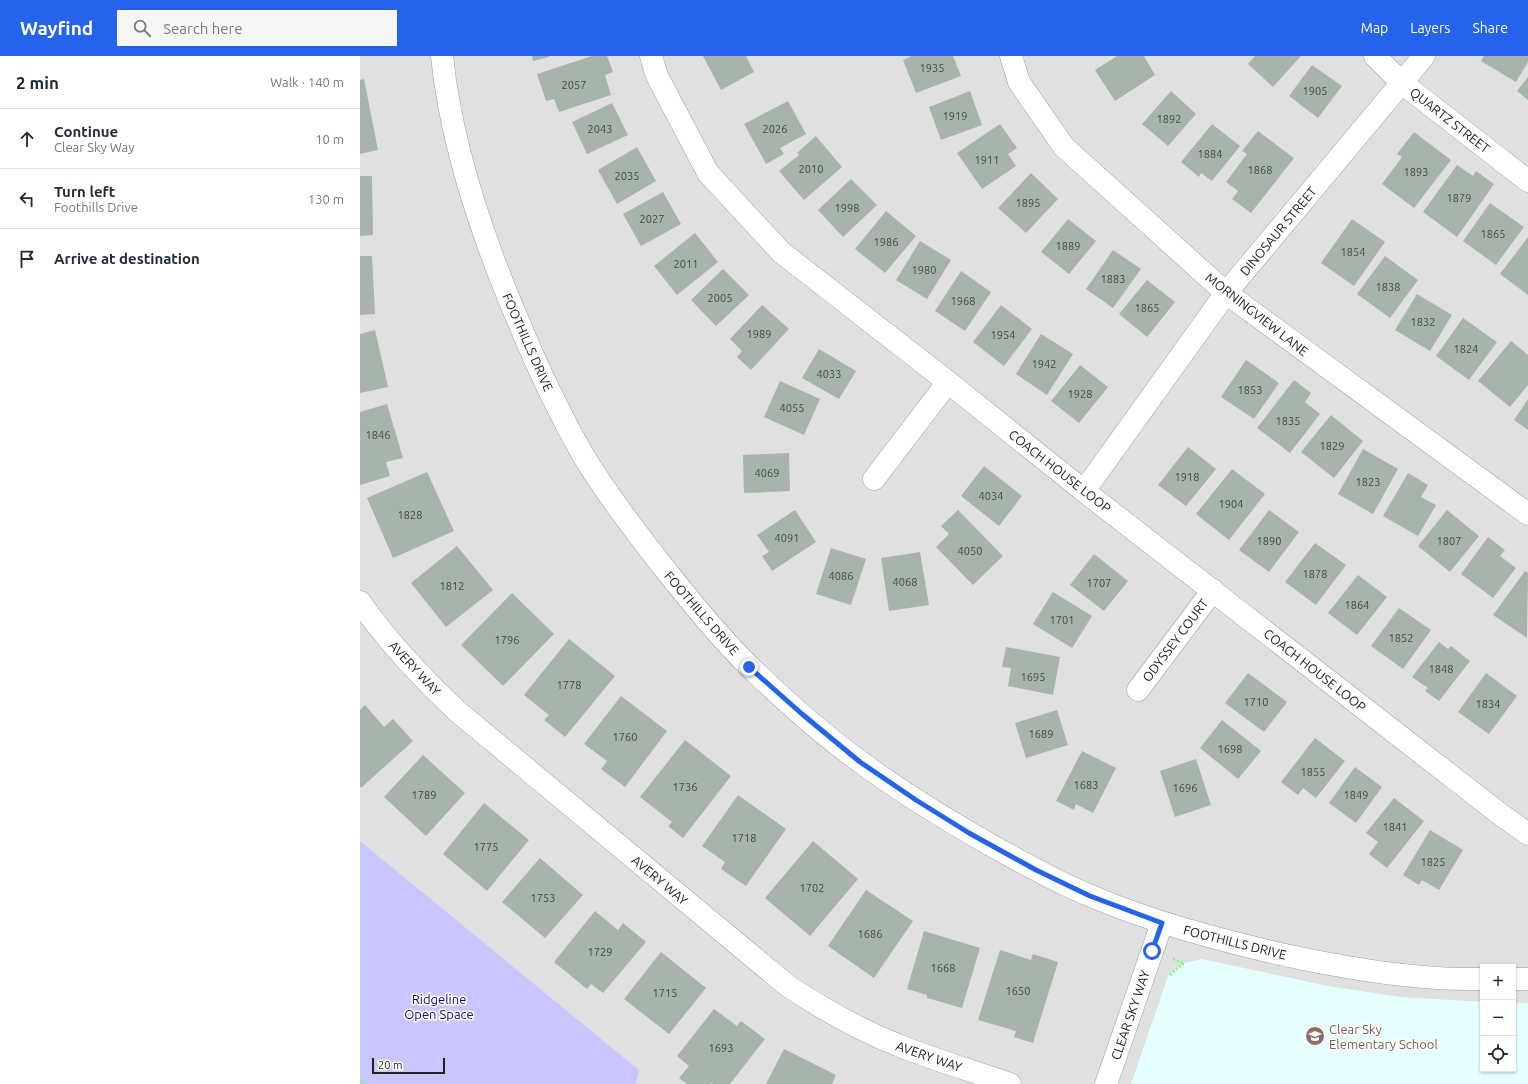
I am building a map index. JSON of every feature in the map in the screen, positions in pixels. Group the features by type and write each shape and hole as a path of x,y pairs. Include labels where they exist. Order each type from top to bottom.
{"street":[{"name":"FOOTHILLS DRIVE","path":"442,56 454,126 471,194 494,263 522,331 550,392 583,454 619,511 699,612 749,667 802,714 860,762 916,800 969,833 1036,870 1090,896 1162,923 1241,945 1310,960 1372,971 1437,978 1480,979"},
{"name":"COACH HOUSE LOOP","path":"651,56 657,76 708,172 781,252 948,382 1084,491 1494,810 1528,834"},
{"name":"MORNINGVIEW LANE","path":"1011,56 1019,82 1064,148 1226,293 1528,514"},
{"name":"QUARTZ STREET","path":"1375,56 1402,83 1528,181"},
{"name":"DINOSAUR STREET","path":"1084,491 1226,293 1424,56"},
{"path":"874,479 948,382"},
{"name":"ODYSSEY COURT","path":"1138,690 1213,590"},
{"name":"AVERY WAY","path":"360,602 390,641 422,678 457,712 788,986 823,1009 861,1029 898,1045 1010,1084"},
{"name":"CLEAR SKY WAY","path":"1106,1084 1162,923"},
{"path":"1516,979 1528,979"}],"path":[{"path":"360,1081 365,1084"}],"shaded area":[{"path":"360,56 1528,56 1528,1084 636,1084 639,1070 360,841"},
{"name":"Clear Sky Elementary School","path":"1202,959 1328,986 1401,997 1480,1002 1480,1072 1516,1072 1516,1003 1528,1003 1528,1084 1131,1084 1168,976 1184,963"}],"green space":[{"name":"Ridgeline Open Space","path":"360,841 639,1070 636,1084 360,1084"}],"building":[{"path":"532,56 549,56 549,57 533,61"},
{"path":"592,56 607,56 613,72 605,75 611,95 559,112 554,99 546,101 537,74"},
{"path":"703,56 746,56 754,72 721,90"},
{"path":"912,56 953,56 961,76 916,93 903,60"},
{"path":"1117,56 1144,56 1155,75 1115,101 1095,70"},
{"path":"1255,56 1301,56 1273,87 1248,64"},
{"path":"1484,56 1528,56 1528,62 1516,82 1481,61"},
{"path":"1312,65 1342,86 1318,118 1289,96"},
{"path":"1528,77 1528,100 1517,91"},
{"path":"364,79 378,150 360,154 360,80"},
{"path":"970,91 982,125 941,140 929,107"},
{"path":"1171,91 1196,114 1168,146 1142,124"},
{"path":"788,101 806,134 780,148 784,154 766,164 744,124"},
{"path":"612,103 628,135 587,154 572,122"},
{"path":"1000,124 1017,148 1008,154 1016,166 982,189 957,153"},
{"path":"1212,124 1240,146 1212,181 1201,173 1199,177 1181,162"},
{"path":"1258,131 1294,158 1251,213 1232,199 1238,191 1226,182 1247,154 1242,151"},
{"path":"1414,132 1451,160 1414,208 1382,184 1402,157 1397,154"},
{"path":"816,136 842,167 804,200 779,171 799,155 797,153"},
{"path":"637,147 656,181 617,204 598,170"},
{"path":"1457,165 1473,176 1476,171 1494,184 1457,237 1423,212"},
{"path":"1031,173 1058,199 1026,233 998,208"},
{"path":"360,176 372,176 373,235 360,236"},
{"path":"851,179 877,205 843,237 818,210"},
{"path":"663,192 681,224 641,246 623,214"},
{"path":"1490,203 1524,227 1496,265 1463,241"},
{"path":"886,211 916,236 885,273 855,249"},
{"path":"1068,219 1096,241 1069,274 1041,252"},
{"path":"1352,219 1385,242 1354,286 1321,263"},
{"path":"695,233 718,262 677,295 654,266"},
{"path":"1528,237 1528,295 1500,274"},
{"path":"920,241 951,260 927,299 896,280"},
{"path":"1113,250 1141,269 1113,308 1086,289"},
{"path":"360,256 372,256 375,314 360,315"},
{"path":"1385,256 1418,280 1390,318 1357,294"},
{"path":"723,269 749,295 716,326 691,300"},
{"path":"961,271 991,292 965,331 935,311"},
{"path":"1147,280 1175,302 1147,337 1119,314"},
{"path":"1417,294 1452,315 1430,351 1395,330"},
{"path":"762,305 789,329 751,370 737,357 742,351 730,339"},
{"path":"1001,305 1032,329 1004,366 973,342"},
{"path":"1463,318 1497,342 1469,380 1436,356"},
{"path":"375,330 388,387 360,393 360,334"},
{"path":"1041,334 1073,354 1047,395 1016,374"},
{"path":"1511,341 1528,355 1528,385 1510,407 1478,381"},
{"path":"819,349 856,371 839,399 802,378"},
{"path":"1246,360 1279,383 1254,419 1221,397"},
{"path":"1080,365 1108,387 1079,423 1051,401"},
{"path":"1294,380 1311,393 1305,402 1320,414 1290,453 1257,428"},
{"path":"780,381 820,399 804,435 764,417"},
{"path":"1528,399 1528,430 1514,420"},
{"path":"387,404 403,458 386,462 390,476 360,485 360,412"},
{"path":"1331,415 1363,441 1334,478 1301,452"},
{"path":"1188,447 1216,469 1186,506 1158,485"},
{"path":"1363,449 1398,469 1373,514 1338,494"},
{"path":"789,453 790,491 744,493 743,455"},
{"path":"984,466 1022,496 999,526 961,496"},
{"path":"1232,469 1265,494 1229,540 1196,514"},
{"path":"427,472 454,531 393,558 367,498"},
{"path":"1408,473 1428,485 1421,497 1436,505 1418,536 1383,516"},
{"path":"795,510 816,542 772,571 762,556 769,552 757,535"},
{"path":"958,510 1003,556 973,585 936,547 949,534 941,526"},
{"path":"1269,510 1299,532 1269,572 1239,550"},
{"path":"1447,510 1479,536 1450,572 1418,546"},
{"path":"1488,537 1505,550 1500,556 1516,568 1493,598 1461,574"},
{"path":"1315,543 1346,565 1316,605 1285,582"},
{"path":"457,546 493,590 446,627 411,583"},
{"path":"831,548 866,559 851,605 816,594"},
{"path":"920,552 929,605 889,611 881,558"},
{"path":"1094,554 1128,581 1104,611 1070,585"},
{"path":"1525,571 1528,573 1527,638 1493,615"},
{"path":"1358,575 1387,597 1357,635 1328,613"},
{"path":"1053,592 1092,616 1072,648 1033,624"},
{"path":"512,593 554,634 503,686 461,645"},
{"path":"1399,608 1431,630 1403,669 1371,646"},
{"path":"569,639 615,676 565,737 544,720 549,715 524,695"},
{"path":"1439,642 1448,649 1451,646 1470,661 1439,701 1425,691 1428,688 1412,677"},
{"path":"1006,647 1060,657 1053,695 1008,686 1011,668 1002,667"},
{"path":"1248,673 1287,702 1264,732 1225,703"},
{"path":"1486,673 1517,696 1489,734 1458,712"},
{"path":"621,696 667,731 625,787 601,769 607,761 584,744"},
{"path":"365,705 384,727 393,719 413,741 361,788 360,710"},
{"path":"1057,710 1068,745 1026,758 1015,723"},
{"path":"1222,720 1261,751 1238,779 1200,748"},
{"path":"1315,738 1345,761 1316,798 1303,788 1298,795 1281,782"},
{"path":"685,740 731,776 683,838 668,826 672,822 640,797"},
{"path":"1082,751 1116,768 1093,813 1076,804 1074,810 1056,801"},
{"path":"423,755 465,793 426,836 384,797"},
{"path":"1196,759 1211,805 1175,817 1160,771"},
{"path":"1355,767 1382,787 1356,823 1329,803"},
{"path":"738,795 786,829 746,886 721,869 725,862 702,846"},
{"path":"1394,798 1424,821 1387,868 1369,854 1378,842 1366,833"},
{"path":"484,803 529,840 487,891 443,854"},
{"path":"1430,830 1463,850 1439,890 1422,880 1419,885 1403,875"},
{"path":"813,841 858,879 810,936 765,898"},
{"path":"540,858 583,895 545,938 502,902"},
{"path":"866,890 913,921 874,978 828,946"},
{"path":"595,911 618,930 623,923 646,942 603,993 591,984 587,989 554,962"},
{"path":"924,931 980,948 962,1008 927,998 927,995 907,989"},
{"path":"1000,950 1031,960 1033,954 1058,962 1033,1043 1014,1037 1016,1031 978,1020"},
{"path":"661,952 706,988 669,1034 624,999"},
{"path":"714,1009 737,1026 741,1021 765,1039 730,1084 687,1084 679,1078 689,1066 677,1056"},
{"path":"784,1049 836,1075 832,1084 766,1084"}],"place":[{"name":"Clear Sky Elementary School","path":"1315,1036"}],"route":[{"path":"749,667 802,714 860,762 916,800 969,833 1036,870 1090,896 1162,923 1152,951"}]}
